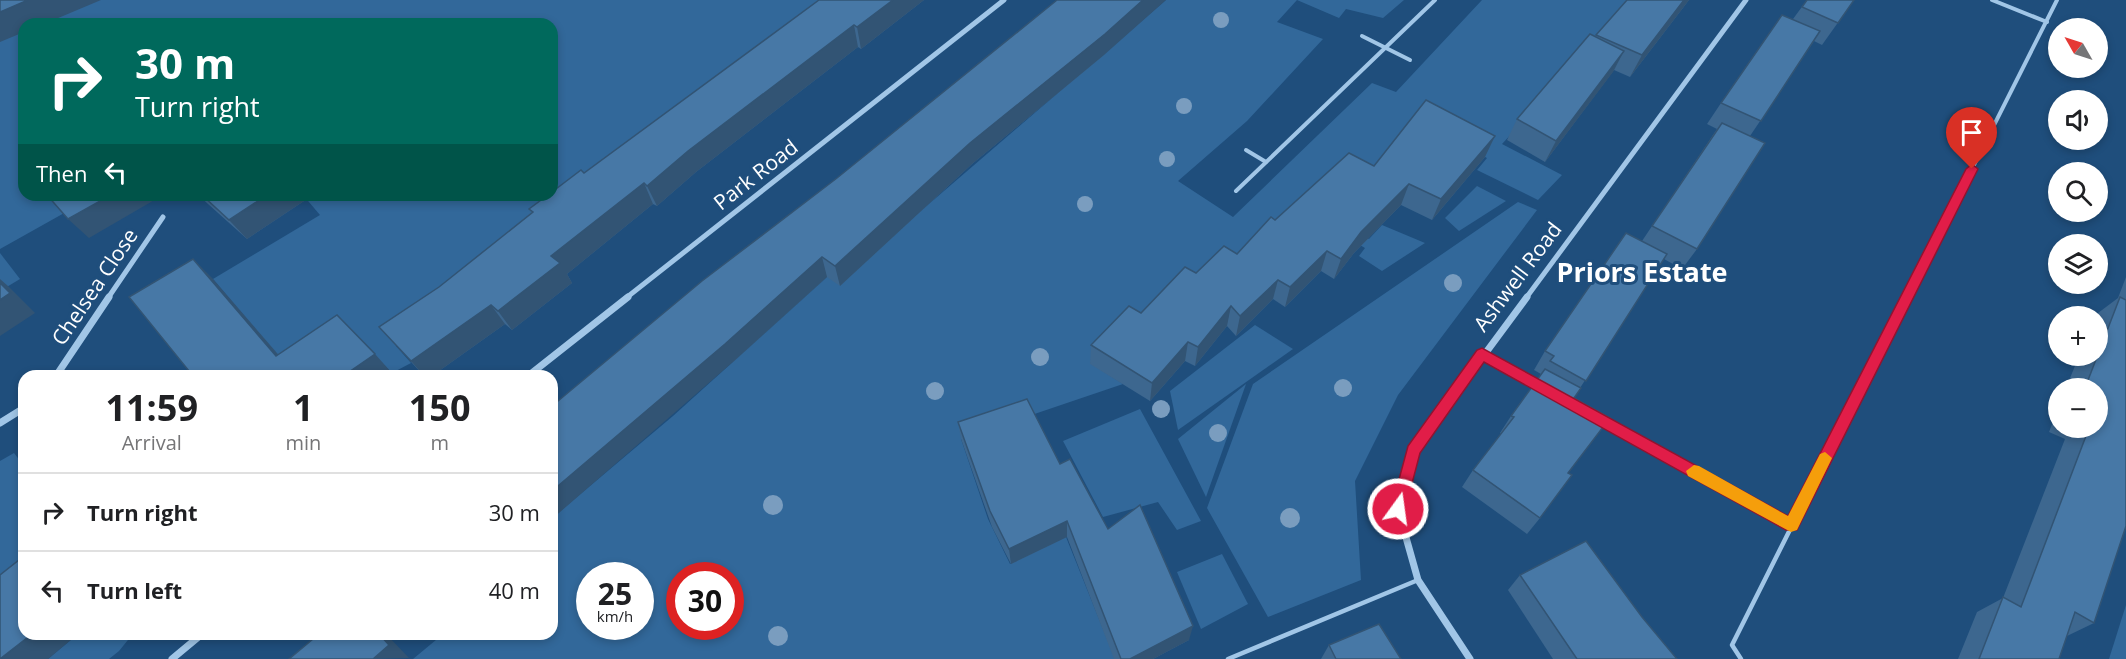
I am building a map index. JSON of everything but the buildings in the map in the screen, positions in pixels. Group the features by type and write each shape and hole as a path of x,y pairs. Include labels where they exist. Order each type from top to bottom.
{"street":[{"name":"Park Road","path":"536,370 1004,0"},
{"name":"Ashwell Road","path":"1470,659 1418,580 1398,509 1413,451 1482,354 1746,0"},
{"name":"Chelsea Close","path":"60,370 162,217"},
{"path":"0,423 18,412"},
{"path":"172,659 195,640"}],"lane":[{"path":"1236,191 1435,0"},
{"path":"1992,0 2046,22"},
{"path":"1741,659 1732,645 2057,0"},
{"path":"1362,36 1410,60"},
{"path":"1246,150 1266,162"},
{"path":"1482,354 1544,388"},
{"path":"1595,417 1791,525"},
{"path":"1228,659 1418,580"}],"shaded area":[{"path":"98,0 853,0 449,309 396,346 411,363 398,370 389,370 354,335 304,370 290,370 213,279 320,215 308,201 558,201 558,18 54,18"},
{"path":"1166,0 1297,0 1277,22 1323,39 1247,121 1178,181 1233,217 1372,83 1396,92 1482,0 1635,0 1502,144 1562,175 1538,200 1477,170 1487,158 1418,121 1366,187 1302,211 1090,363 1123,384 961,439 988,519 1010,564 1066,537 1115,659 413,659 436,640 558,640 558,513 673,416 827,277 894,234"},
{"path":"1297,0 1404,0 1383,18 1346,9 1339,18"},
{"path":"18,32 18,201 60,201 66,212 0,249 0,40"},
{"path":"1477,186 1506,201 1459,231 1445,218"},
{"path":"1518,202 1537,210 1398,395 1355,481 1361,580 1268,617 1207,508 1253,384"},
{"path":"1382,225 1425,243 1382,271 1359,256 1365,248 1341,234 1347,230 1369,239"},
{"path":"0,253 20,279 0,291"},
{"path":"1255,325 1293,349 1178,430 1170,391"},
{"path":"1246,384 1206,497 1178,439"},
{"path":"1140,409 1201,521 1177,530 1158,502 1103,517 1063,441"},
{"path":"14,453 18,458 18,599 0,613 0,461"},
{"path":"1222,554 1248,604 1201,629 1177,572"},
{"path":"2126,605 2126,659 2109,659"},
{"path":"71,640 128,640 109,659 48,659"}],"slow traffic":[{"path":"1694,471 1791,525 1825,458"}],"district":[{"name":"Priors Estate","path":"1642,273"}],"route":[{"path":"1398,509 1413,451 1482,354 1791,525 1972,169"}]}
